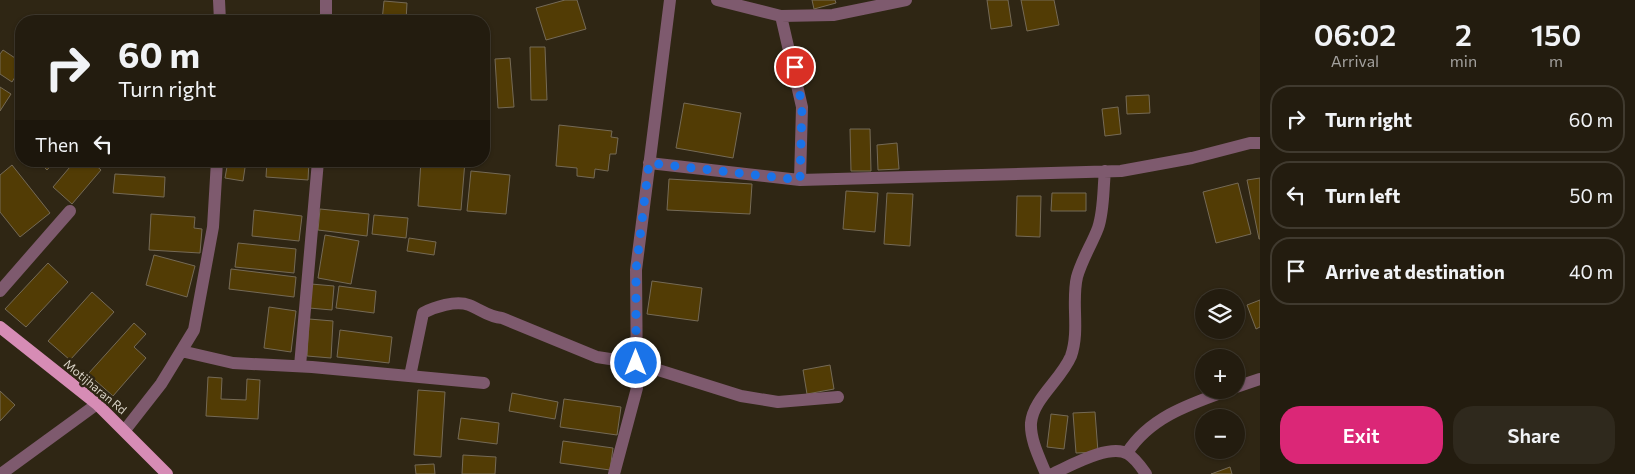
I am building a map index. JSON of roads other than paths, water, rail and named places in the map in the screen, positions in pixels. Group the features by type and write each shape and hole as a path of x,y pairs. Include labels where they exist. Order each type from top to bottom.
{"main road":[{"name":"Motijharan Rd","path":"0,327 97,404 167,474"}],"street":[{"path":"219,0 220,15"},
{"path":"326,0 326,15"},
{"path":"614,474 637,388 636,270 670,0"},
{"path":"717,0 781,16 833,15 906,0"},
{"path":"781,16 802,107 800,180"},
{"path":"649,163 800,180 1121,171 1192,158 1250,143 1260,144"},
{"path":"125,430 161,384 194,330 213,227 217,167"},
{"path":"300,366 317,167"},
{"path":"1046,474 1032,438 1031,424 1040,399 1056,382 1072,354 1075,340 1077,278 1099,226 1106,171"},
{"path":"0,290 70,211"},
{"path":"410,376 423,313 436,306 467,304 489,317 502,318 597,357 636,363 741,396 778,402 838,397"},
{"path":"181,351 233,363 300,366 484,383"},
{"path":"1245,384 1260,379"},
{"path":"1127,453 1146,428 1165,416 1207,399"},
{"path":"1,474 97,404"},
{"path":"1052,474 1104,452 1127,453 1137,461 1146,474"}]}
